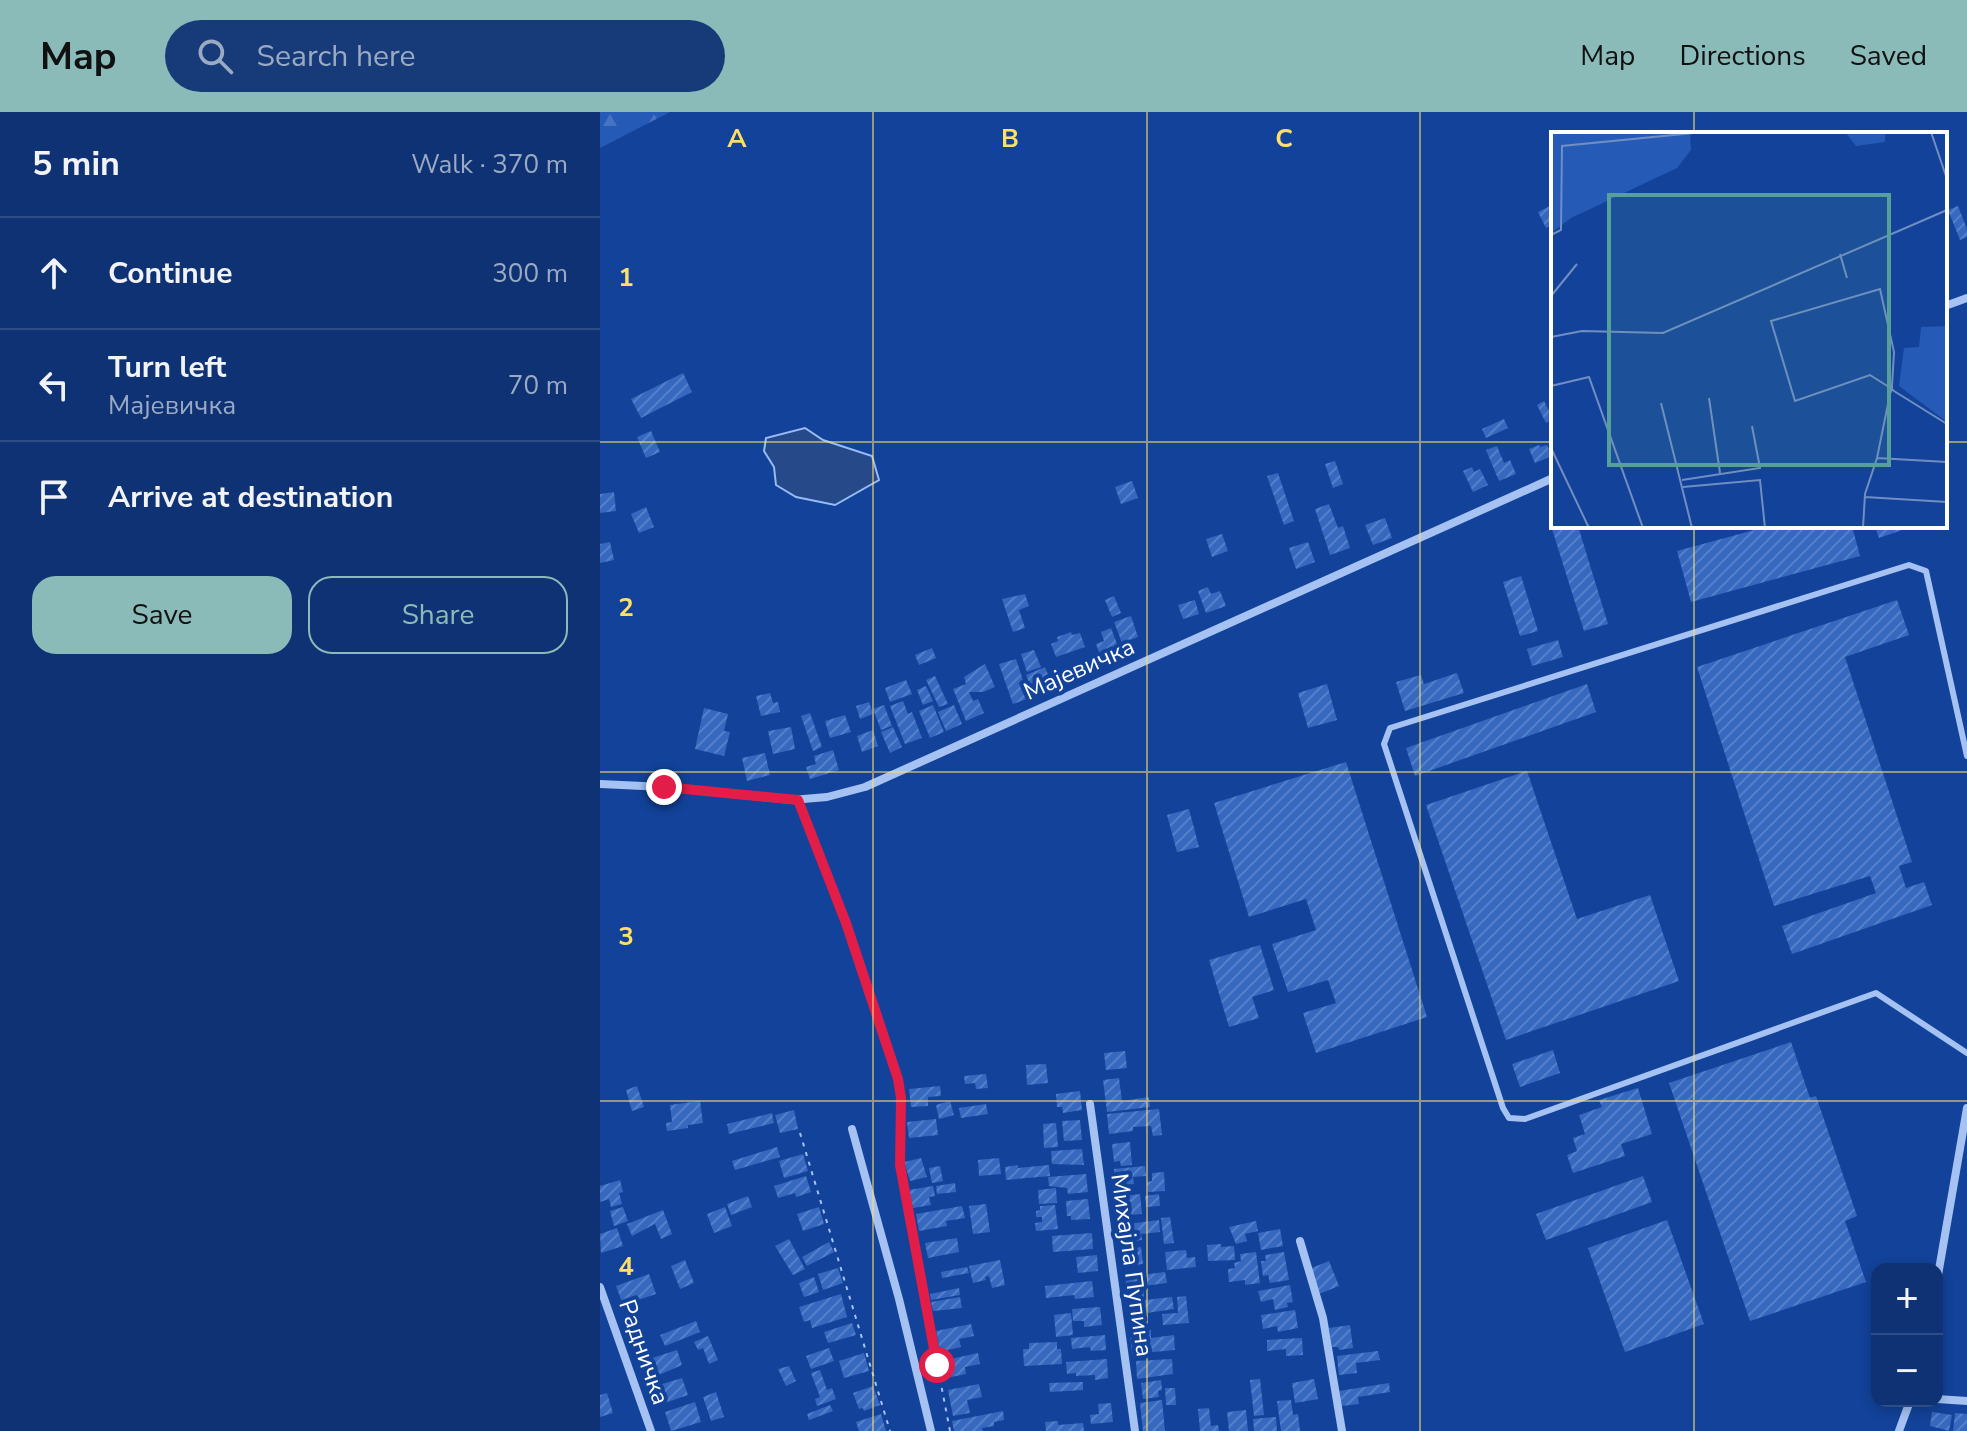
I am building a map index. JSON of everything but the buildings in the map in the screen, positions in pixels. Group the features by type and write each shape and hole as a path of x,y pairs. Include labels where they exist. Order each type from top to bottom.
{"street":[{"path":"1947,305 1967,298"},
{"name":"Мајевичка","path":"600,784 798,800 827,797 865,787 1551,479"},
{"name":"Михајла Пупина","path":"1090,1104 1135,1431"},
{"path":"1940,1263 1967,1108"},
{"path":"852,1129 899,1299 931,1431"},
{"path":"1300,1241 1323,1318 1342,1431"},
{"name":"Радничка","path":"600,1287 651,1431"},
{"path":"1943,1399 1967,1401"},
{"path":"1899,1431 1908,1407"}],"lane":[{"path":"1967,756 1926,571 1909,565 1390,728 1384,744 1503,1108 1509,1118 1525,1119 1876,993 1967,1053"}],"path":[{"path":"798,800 846,923 898,1079 902,1181 950,1431"},
{"path":"800,1133 890,1431"}],"green space":[{"path":"600,112 670,112 600,148"}],"shaded area":[{"path":"805,428 823,440 872,456 879,480 835,505 796,497 776,485 774,467 764,451 766,438"}],"route":[{"path":"664,787 798,800 846,923 898,1079 901,1098 900,1165 937,1365"}]}
